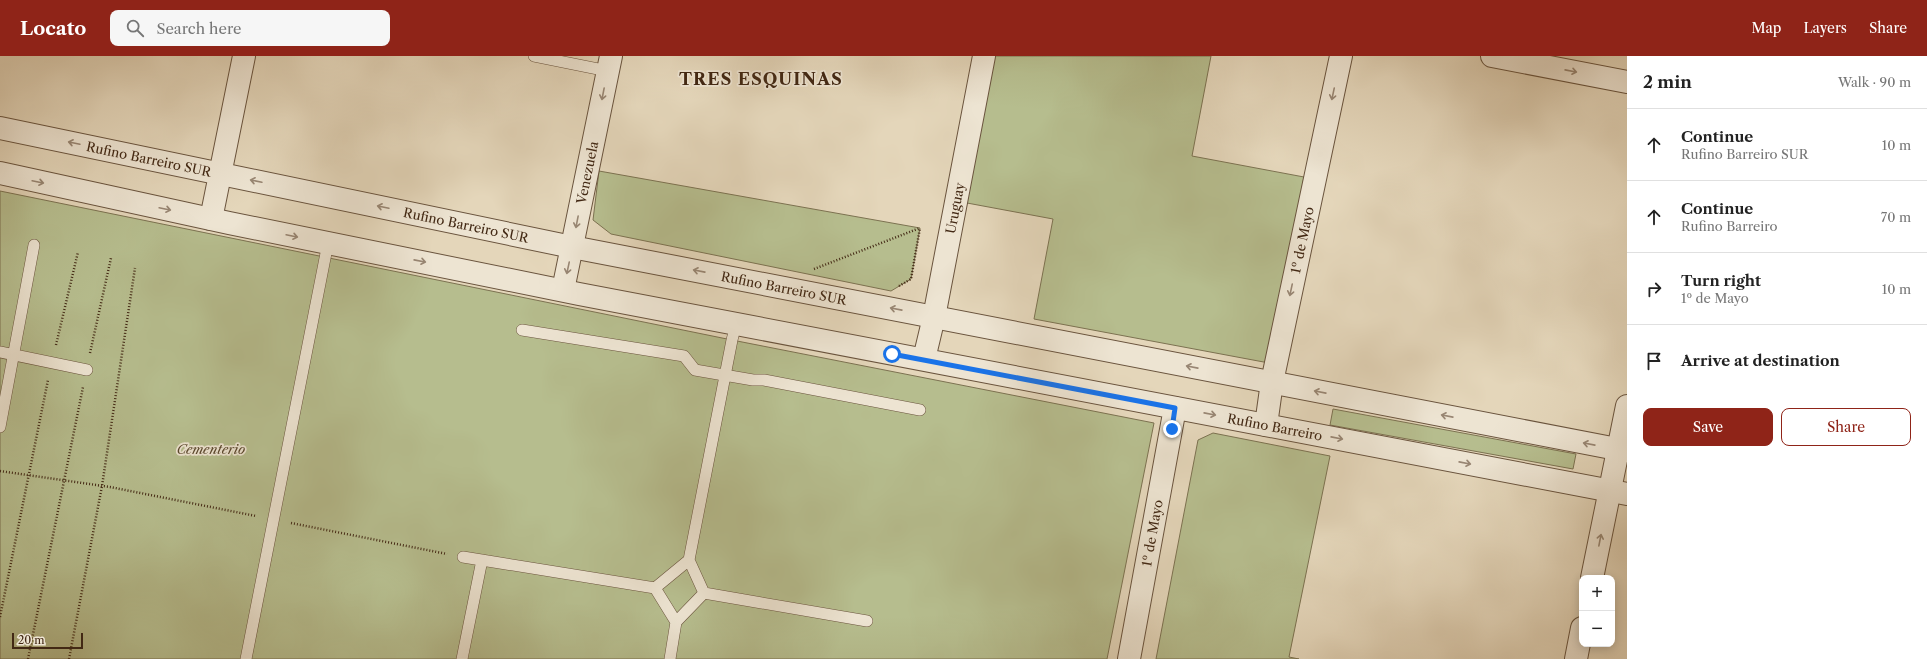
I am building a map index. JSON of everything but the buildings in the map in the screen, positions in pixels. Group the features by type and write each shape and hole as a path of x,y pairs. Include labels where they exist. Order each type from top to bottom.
{"street":[{"path":"211,219 244,56"},
{"name":"Uruguay","path":"924,359 934,317 984,56"},
{"name":"1º de Mayo","path":"1266,425 1272,382 1340,56"},
{"path":"1492,56 1627,82"},
{"name":"Venezuela","path":"563,290 609,63"},
{"name":"Rufino Barreiro SUR","path":"0,128 572,247 934,317"},
{"path":"0,173 328,243 736,324 924,359"},
{"path":"934,317 1623,450"},
{"name":"Rufino Barreiro","path":"924,359 1618,492"},
{"path":"1593,575 1618,492 1627,406"},
{"name":"1º de Mayo","path":"1130,659 1175,408"},
{"path":"1576,659 1579,644"}],"lane":[{"path":"534,56 609,63"},
{"path":"246,659 328,243"},
{"path":"0,427 34,245"},
{"path":"704,593 689,560 724,376 736,324"},
{"path":"522,330 684,356 695,370 724,376 764,380 920,410"},
{"path":"0,352 86,370"},
{"path":"463,557 655,588 689,560"},
{"path":"462,659 482,560"},
{"path":"655,588 676,622"},
{"path":"704,593 867,621"},
{"path":"670,659 676,622 704,593"}],"path":[{"path":"812,270 920,228 911,279 897,287"},
{"path":"0,617 28,475 78,252"},
{"path":"28,659 63,480 110,258"},
{"path":"69,659 102,486 135,268"},
{"path":"0,472 102,486 463,557"}],"green space":[{"path":"994,56 1211,56 1192,156 1304,177 1269,363 1034,319 1053,219 967,203"},
{"path":"599,171 920,228 911,279 891,291 611,234 593,220"},
{"name":"Cementerio","path":"0,191 732,340 1154,423 1107,659 0,659"},
{"path":"1333,409 1576,454 1573,469 1330,425"},
{"path":"1213,433 1330,456 1289,657 1299,659 1156,659 1198,440"}],"district":[{"name":"TRES ESQUINAS","path":"761,79"}],"route":[{"path":"892,354 1175,408 1172,429"}]}
